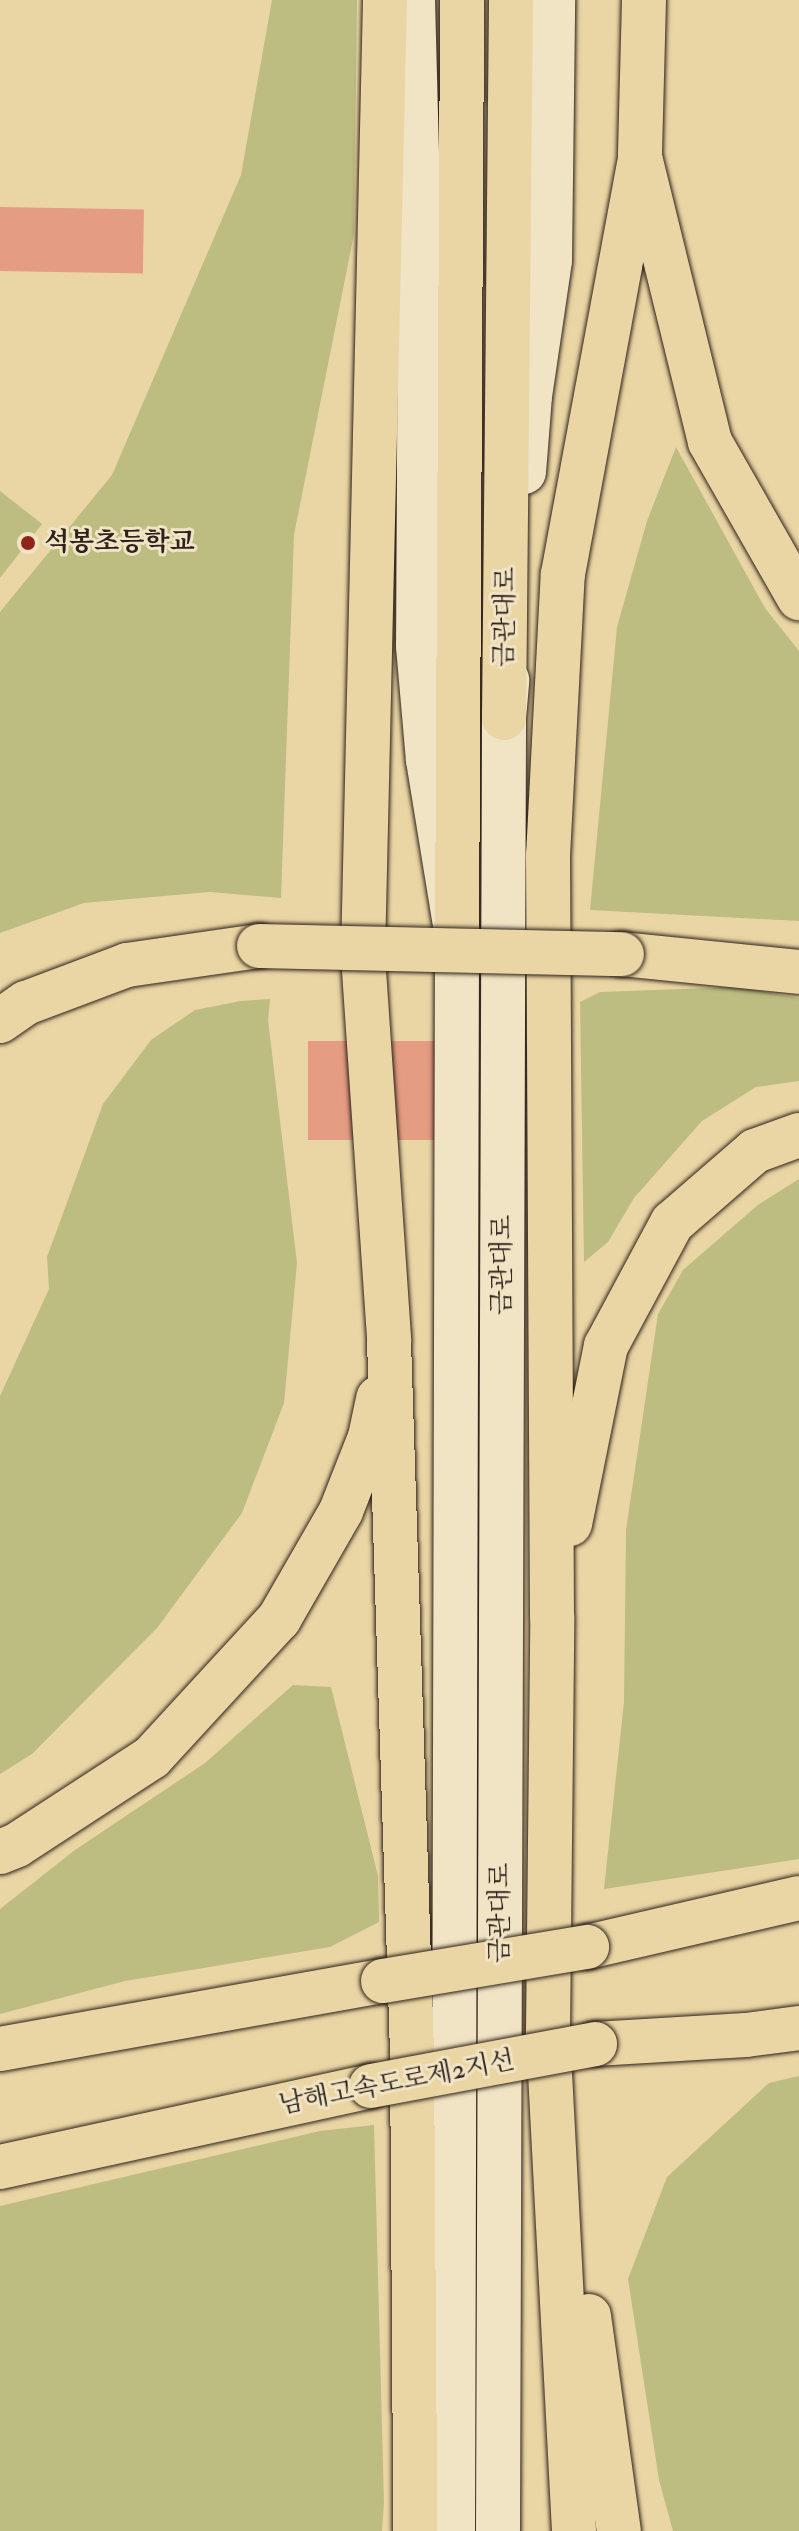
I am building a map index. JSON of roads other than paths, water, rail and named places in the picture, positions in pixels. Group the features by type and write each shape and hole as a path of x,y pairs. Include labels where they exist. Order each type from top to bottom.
{"main road":[{"path":"385,0 363,956 389,1341 412,2053 415,2531"},
{"path":"413,0 420,271 418,646 428,760 457,937"},
{"name":"금관대로","path":"453,2531 462,0"},
{"name":"금관대로","path":"498,2531 504,718 511,0"},
{"path":"504,718 530,396 550,260 553,0"},
{"path":"574,2531 548,2033 552,1617 548,856 562,590 640,157 644,0"},
{"path":"640,157 710,442 799,598"},
{"path":"0,1021 26,1003 127,965 259,946 622,954 799,972"},
{"path":"552,1617 606,1346 672,1223 755,1151 799,1135"},
{"path":"0,1852 17,1845 152,1757 279,1619 341,1511 370,1437 389,1341"},
{"path":"587,1947 799,1898"},
{"path":"0,2049 587,1947 799,1923"},
{"name":"남해고속도로제2지선","path":"0,2167 371,2086 595,2044 746,2035 799,2028"},
{"path":"548,2033 619,2531"},
{"path":"746,2035 799,2039"},
{"path":"0,2174 45,2158"}],"place":[{"name":"석봉초등학교","path":"28,543"}]}
